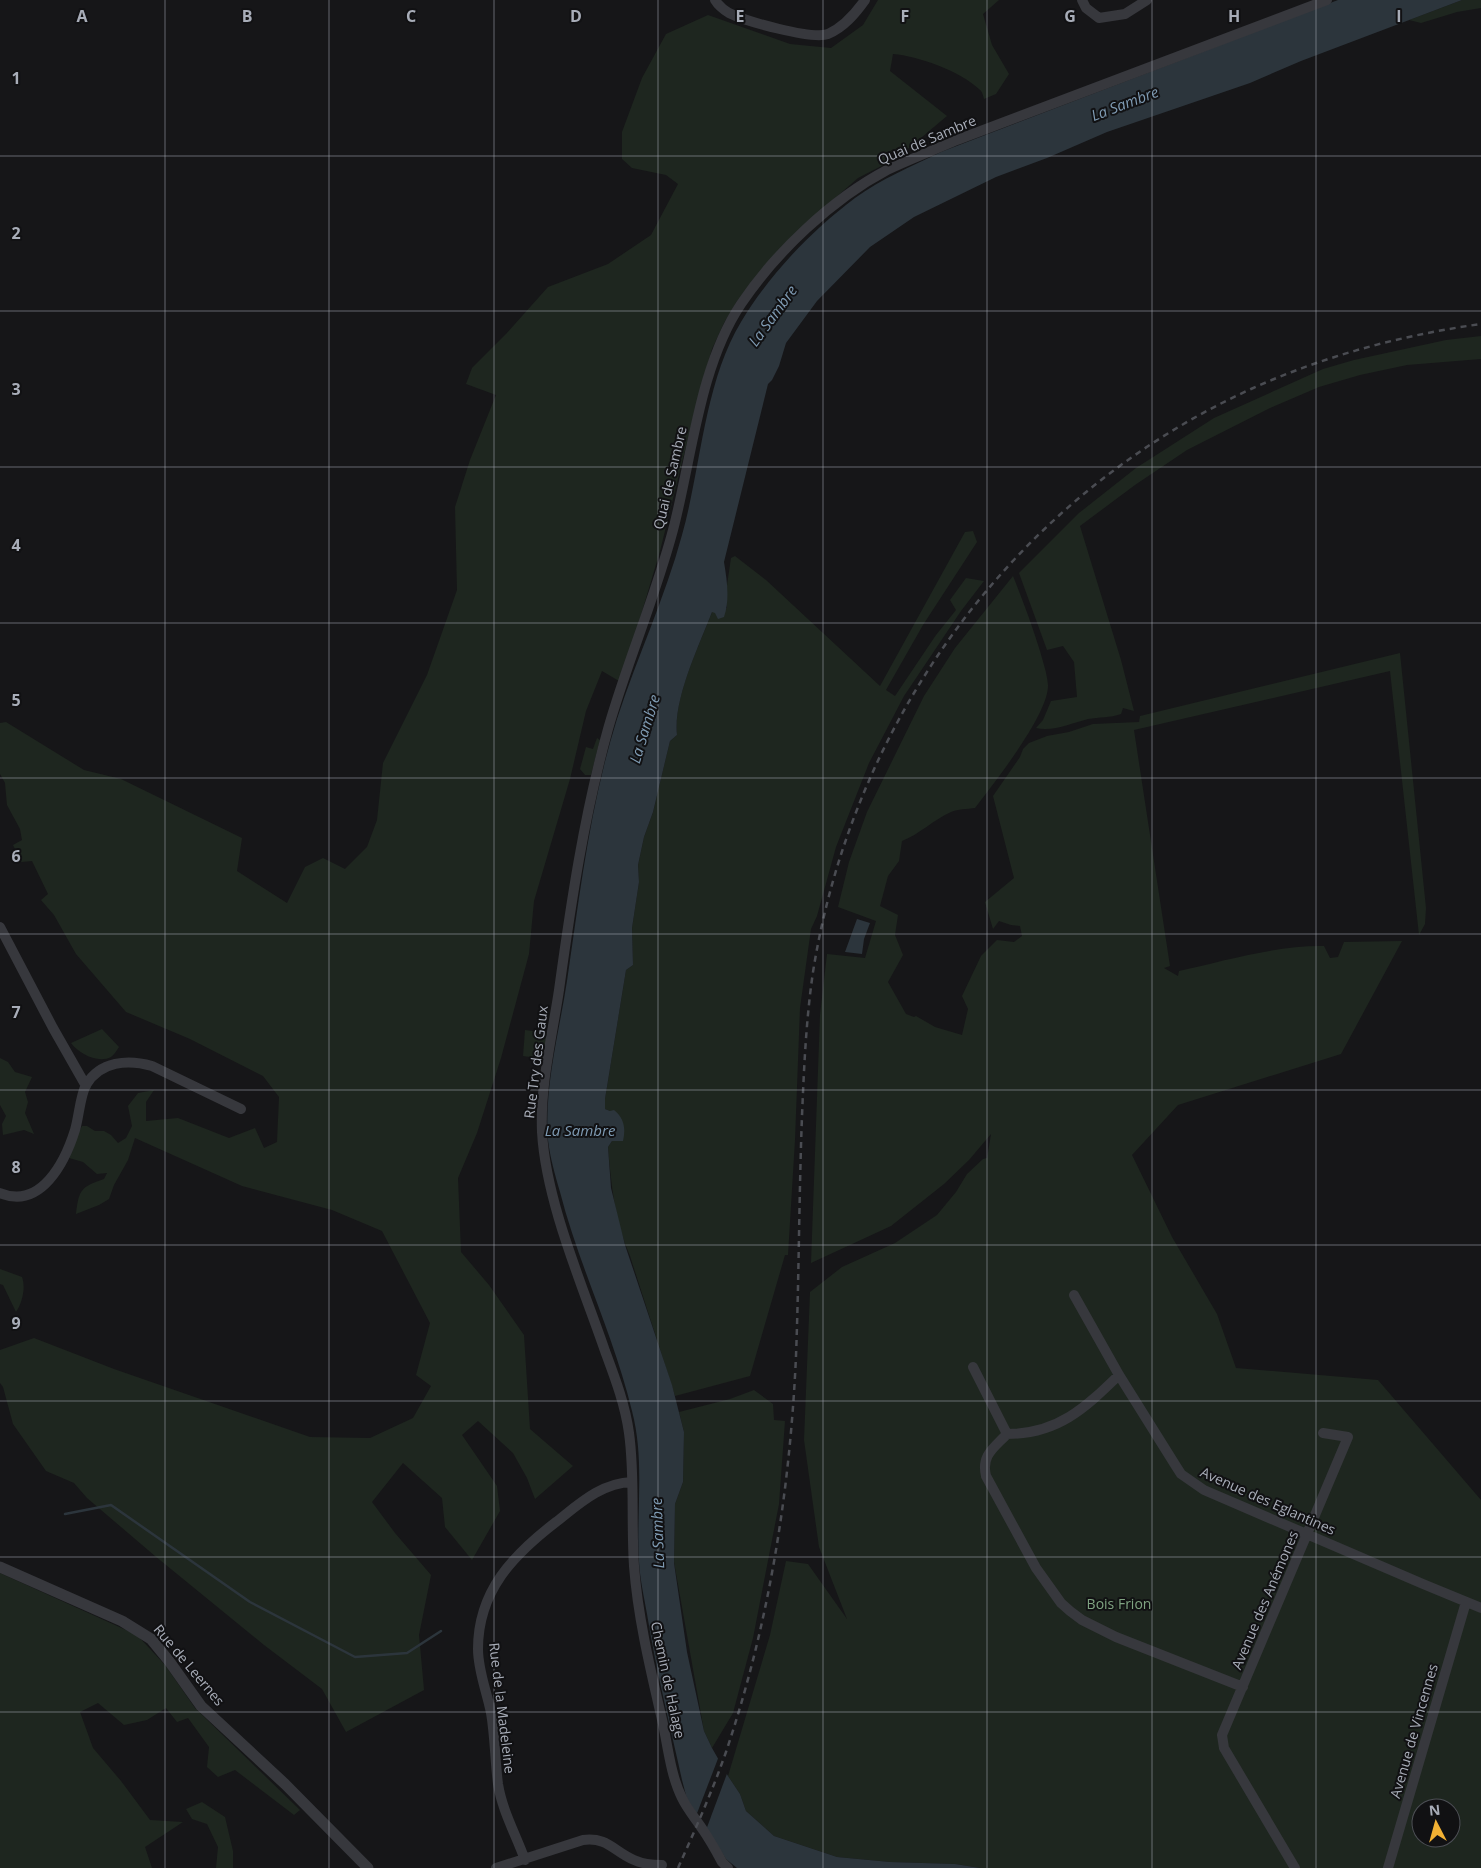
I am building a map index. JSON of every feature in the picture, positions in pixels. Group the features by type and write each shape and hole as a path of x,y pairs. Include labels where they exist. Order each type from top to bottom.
{"street":[{"path":"715,0 729,13 806,35 826,34 847,21 864,0"},
{"path":"1082,0 1086,8 1099,18 1125,14 1147,0"},
{"name":"Quai de Sambre","path":"608,727 674,527 692,443 708,378 717,352 728,326 740,305 787,249 844,198 884,172 907,161 957,140 1327,0"},
{"name":"Rue Try des Gaux","path":"608,727 593,784 584,831 544,1092 542,1129 548,1176 560,1220 623,1401 630,1434 632,1482"},
{"path":"0,927 86,1086"},
{"path":"0,1194 15,1198 28,1196 37,1192 46,1184 65,1153 74,1131 86,1086 101,1070 119,1062 139,1062 177,1077 241,1109"},
{"name":"Avenue des Eglantines","path":"1074,1295 1119,1375 1181,1474 1204,1490 1481,1608"},
{"path":"973,1367 1007,1434"},
{"path":"1119,1375 1089,1403 1065,1420 1038,1431 1023,1434 1007,1434 985,1457 986,1476 1036,1568 1061,1603 1082,1620 1116,1637 1243,1687 1222,1734 1222,1741 1296,1868"},
{"name":"Avenue des Anémones","path":"1243,1687 1348,1437 1323,1433"},
{"name":"Rue de la Madeleine","path":"525,1860 498,1786 491,1712 481,1671 478,1649 482,1614 492,1589 509,1564 552,1525 605,1486 621,1482 632,1482"},
{"name":"Chemin de Halage","path":"632,1482 633,1554 637,1592 649,1662 676,1782 684,1802 722,1862 728,1868"},
{"name":"Rue de Leernes","path":"0,1567 122,1621 150,1639 169,1661 201,1706 285,1784 368,1868"},
{"name":"Avenue de Vincennes","path":"1388,1868 1466,1602"},
{"path":"496,1868 583,1840 595,1839 604,1842 635,1860 652,1865 662,1865"}],"green space":[{"path":"878,0 999,0 983,14 992,45 1009,74 996,94 984,99 980,90 961,76 926,61 893,54 890,71 947,116 897,158 858,178 817,214 737,301 712,349 660,551 633,642 619,681 602,671 586,711 570,779 534,901 529,954 501,1058 477,1133 458,1178 461,1252 489,1285 524,1335 530,1429 573,1466 535,1499 527,1478 513,1453 478,1421 462,1435 497,1486 500,1511 472,1560 445,1527 442,1498 403,1463 372,1502 395,1533 431,1575 419,1635 424,1690 346,1732 322,1689 264,1645 155,1556 87,1498 74,1483 46,1471 13,1424 3,1387 0,1383 0,1350 34,1338 114,1369 310,1437 370,1438 413,1418 431,1386 416,1375 430,1323 382,1231 332,1210 242,1186 135,1138 128,1160 114,1185 109,1199 76,1214 78,1199 82,1190 90,1184 104,1179 107,1173 97,1174 83,1162 69,1158 74,1141 82,1126 87,1126 95,1131 104,1131 111,1135 118,1143 126,1138 132,1126 128,1106 138,1093 154,1090 146,1102 146,1121 178,1118 229,1138 255,1128 264,1148 277,1142 279,1097 263,1076 190,1039 126,1012 76,954 54,915 41,900 48,894 32,861 21,862 13,845 22,840 20,829 7,805 5,783 0,774 0,723 6,722 84,770 121,779 242,838 237,871 287,903 305,867 323,858 345,869 367,847 377,820 383,763 427,675 457,590 455,507 470,460 496,395 466,384 472,368 506,334 548,287 608,264 651,235 678,184 666,175 632,168 622,159 622,132 642,78 666,34 708,15 790,44 831,48 863,25"},
{"path":"1462,0 1481,0 1481,8 1457,12 1421,23 1409,20"},
{"path":"1481,336 1481,359 1407,365 1360,375 1319,387 1270,408 1187,450 1135,485 1080,526 1121,660 1134,711 1123,708 1121,714 1109,717 1088,719 1056,728 1036,728 1043,720 1051,701 1077,697 1074,662 1063,646 1047,650 1019,573 1079,513 1136,468 1214,418 1323,369 1354,360 1446,340"},
{"path":"973,531 977,542 923,625 886,690 895,696 936,635 956,610 950,600 966,578 984,581 961,611 904,696 869,763 836,847 817,916 811,929 800,1008 788,1255 785,1255 750,1376 675,1396 617,1216 608,1147 612,1141 610,1111 605,1109 605,1099 626,970 633,965 632,928 639,882 638,865 670,741 677,735 679,705 688,672 712,612 727,608 727,585 731,558 735,556 766,580 880,686 965,532"},
{"name":"Bois Frion","path":"1013,576 1031,622 1047,676 1046,698 1040,713 1019,748 975,808 951,812 902,841 899,861 888,876 880,906 898,915 895,935 903,955 888,982 906,1014 916,1016 935,1027 962,1035 968,1009 962,996 981,956 997,940 1014,942 1022,936 1020,926 999,921 993,929 985,902 1014,878 993,796 1020,757 1023,749 1029,743 1047,736 1069,732 1093,724 1139,722 1140,716 1400,653 1426,908 1425,924 1419,935 1390,671 1134,730 1170,966 1164,968 1178,976 1179,971 1233,958 1288,948 1324,946 1330,958 1338,957 1344,942 1402,941 1341,1054 1178,1105 1132,1155 1172,1237 1217,1314 1236,1368 1378,1380 1481,1500 1481,1868 980,1868 955,1864 890,1862 837,1857 774,1836 746,1811 740,1794 728,1776 770,1635 786,1561 808,1564 847,1619 819,1547 804,1440 810,1292 842,1267 895,1243 937,1215 956,1192 967,1174 983,1159 987,1158 991,1134 969,1160 944,1184 891,1226 811,1263 820,1015 827,954 865,958 876,921 838,907 849,862 867,812 924,696 955,648"},
{"path":"597,738 600,740 591,775 585,775 580,769 586,747 593,749"},
{"path":"102,1029 119,1047 111,1057 106,1059 94,1058 83,1054 71,1043"},
{"path":"525,1030 547,1033 544,1059 523,1056"},
{"path":"0,1058 8,1062 15,1072 32,1077 25,1092 28,1102 25,1113 34,1134 24,1130 3,1135 2,1124 6,1116 0,1105"},
{"path":"0,1269 22,1277 23,1295 16,1312 3,1285 0,1284"},
{"path":"754,1390 773,1404 774,1420 785,1421 779,1504 753,1638 733,1713 712,1748 704,1731 674,1562 675,1504 683,1482 684,1432 679,1412 730,1399"},
{"path":"0,1573 137,1635 165,1665 195,1708 300,1810 294,1815 235,1770 218,1777 207,1767 209,1747 188,1718 177,1722 166,1708 147,1720 124,1725 98,1703 80,1712 93,1748 150,1820 183,1822 145,1847 152,1868 0,1868"},
{"path":"202,1802 225,1817 233,1851 233,1868 216,1868 218,1847 207,1824 192,1819 186,1809"}],"water":[{"name":"La Sambre","path":"1338,0 1462,0 1301,61 1250,83 1107,132 1047,158 996,177 914,217 870,247 817,301 786,343 779,366 768,384 724,562 727,590 726,610 724,617 718,619 715,613 712,612 688,673 679,705 677,735 670,741 638,865 639,882 632,928 633,965 626,970 605,1099 605,1109 614,1110 617,1113 622,1120 624,1128 623,1141 612,1141 608,1147 611,1188 625,1245 672,1385 684,1432 683,1482 675,1504 674,1563 687,1652 704,1731 740,1794 746,1811 774,1836 837,1857 890,1862 955,1864 980,1868 737,1868 726,1859 687,1799 682,1780 655,1656 640,1575 638,1543 639,1467 636,1430 625,1383 577,1247 556,1179 548,1140 547,1120 550,1080 581,882 600,784 617,719 667,582 682,535 711,399 719,372 741,322 764,287 807,239 855,198 875,185 941,152"},
{"path":"857,919 870,923 864,939 862,954 845,952"}],"pier":[{"path":"719,1756 728,1771 706,1830 696,1816"}],"waterway":[{"path":"65,1514 111,1505 250,1602 355,1657 407,1653 441,1631"}],"railway":[{"path":"678,1868 715,1782 741,1704 765,1606 783,1507 789,1457 796,1356 803,1098 807,1026 813,972 834,879 865,789 907,705 959,626 1020,554 1089,490 1166,434 1251,389 1307,366 1364,348 1422,334 1481,324"}]}
